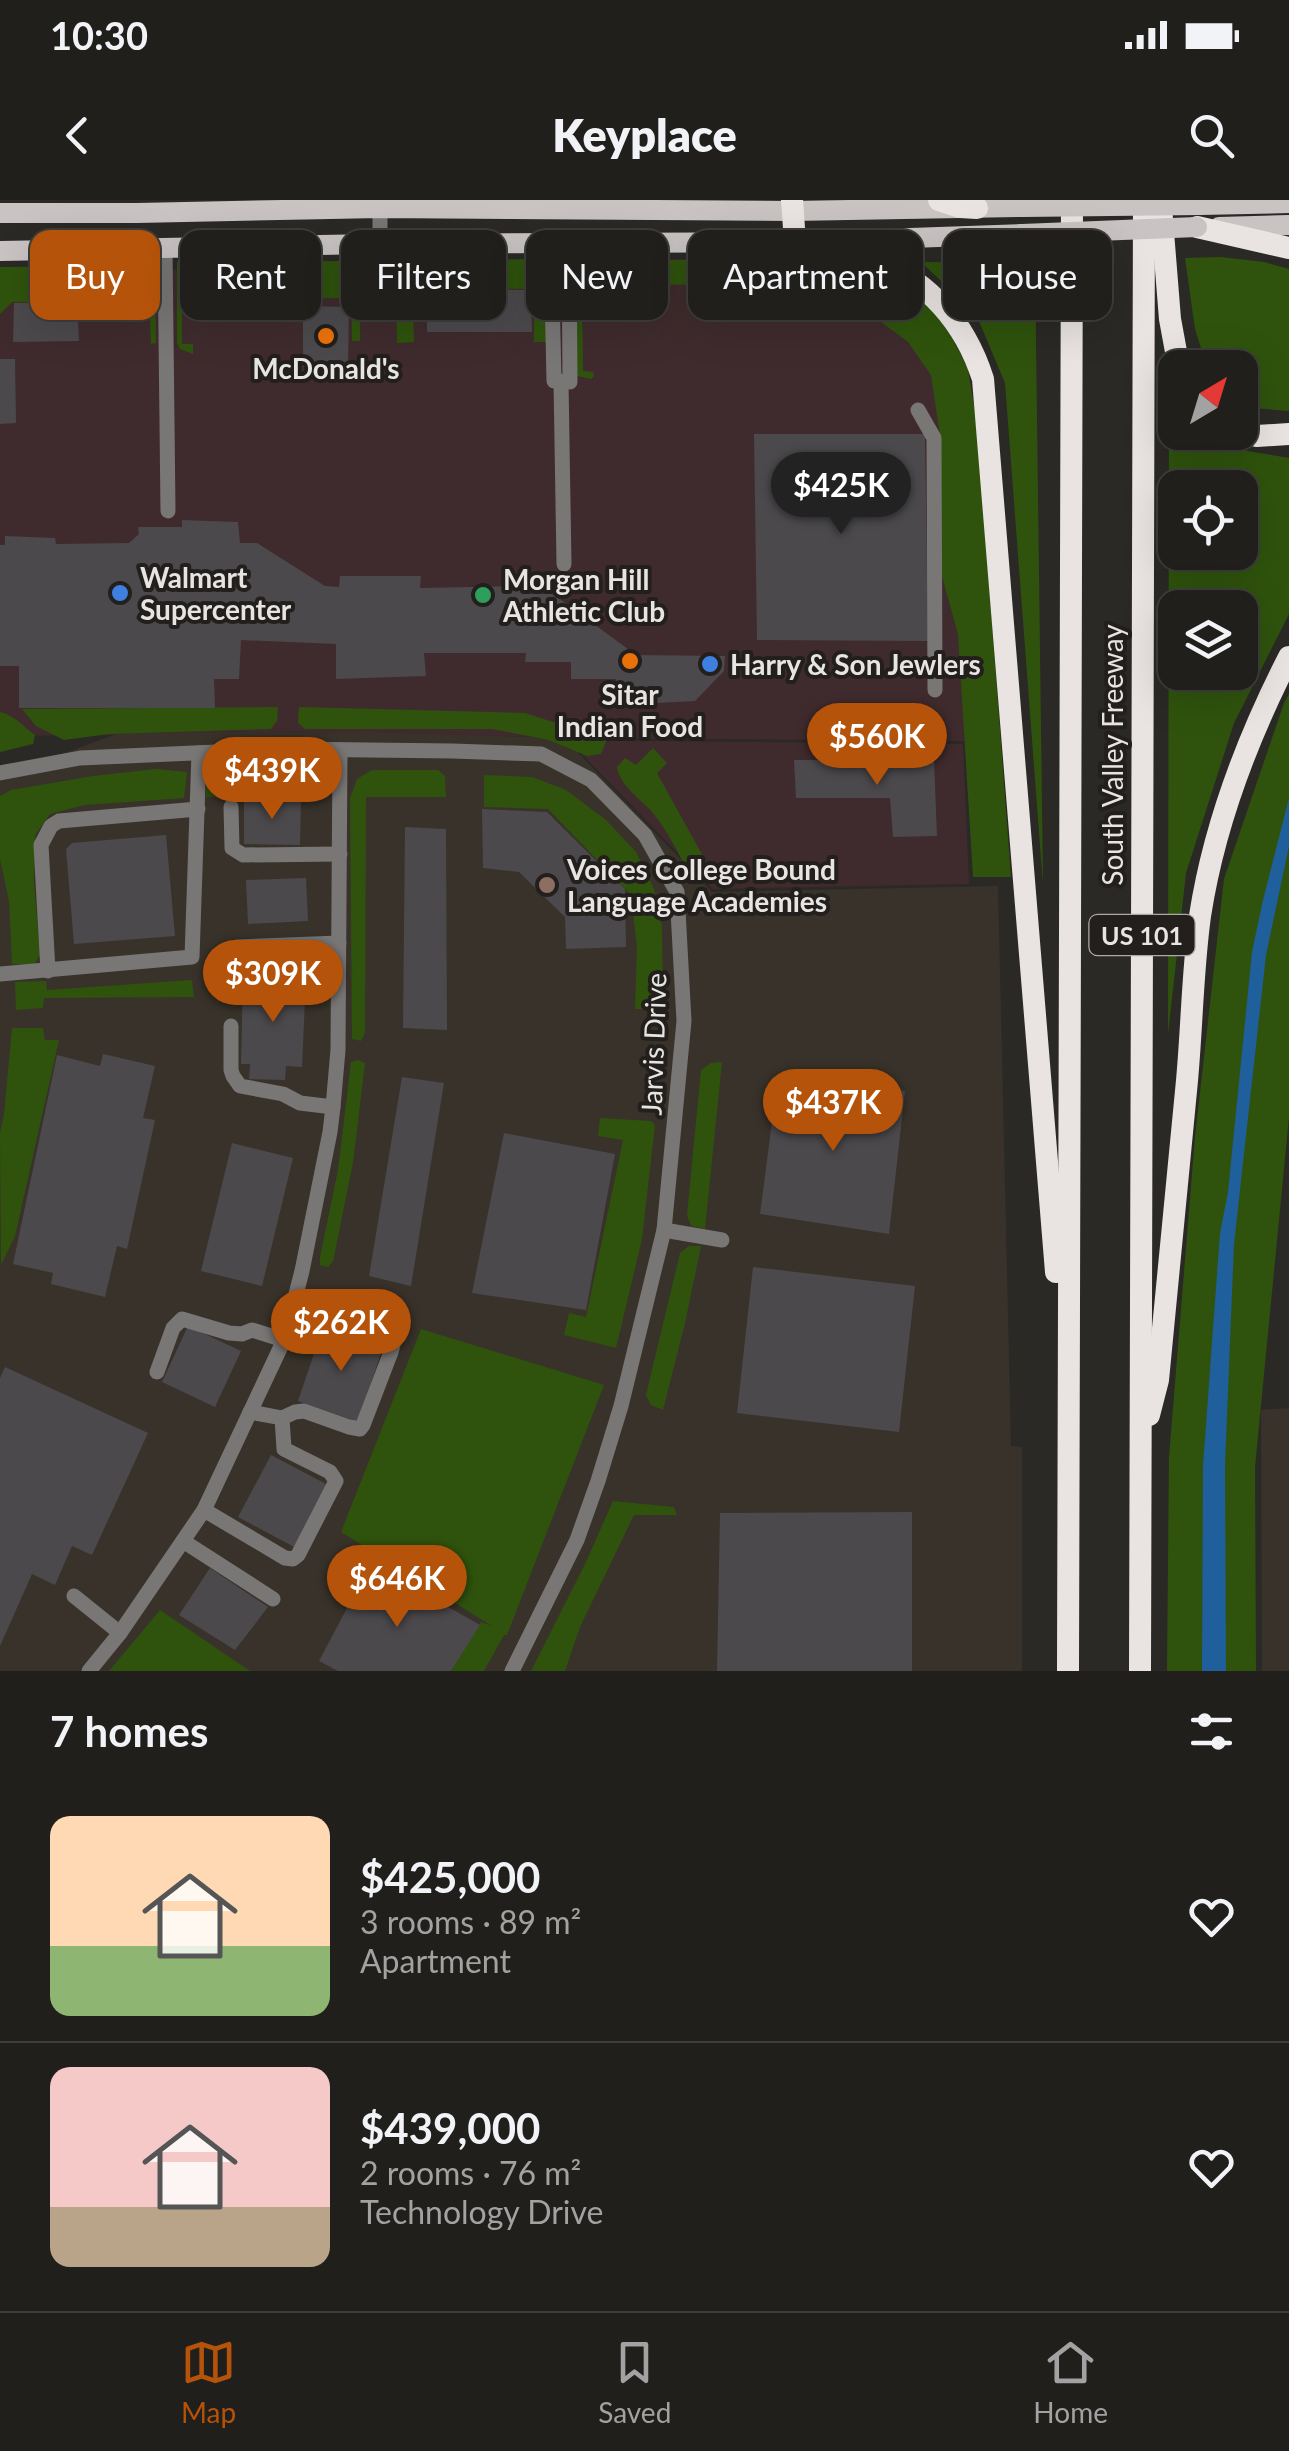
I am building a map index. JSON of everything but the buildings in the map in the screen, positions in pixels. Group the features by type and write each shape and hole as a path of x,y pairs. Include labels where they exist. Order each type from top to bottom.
{"highway":[{"path":"939,200 977,208"},
{"path":"1052,200 1071,394"},
{"name":"South Valley Freeway","path":"1068,1671 1072,200"},
{"name":"South Valley Freeway","path":"1140,1671 1144,200"},
{"path":"1160,200 1176,350"},
{"path":"1198,216 1289,248"},
{"path":"923,288 958,326 983,379 1069,1422"},
{"path":"1258,436 1289,434"},
{"path":"1140,1447 1158,1380 1196,950 1205,890 1233,784 1289,657"}],"main road":[{"path":"923,238 1022,234 1289,203"},
{"path":"0,213 137,214 380,204 1022,207 1289,225"},
{"path":"0,251 341,245"}],"street":[{"path":"380,204 380,230"},
{"path":"165,248 168,511"},
{"path":"561,320 564,564"},
{"path":"918,410 934,438 935,690"},
{"name":"Jarvis Drive","path":"0,772 80,758 286,749 541,754 591,780 645,835 677,892 684,1021 664,1230 621,1406 598,1481 577,1540 512,1671"},
{"path":"89,1671 120,1634 204,1510 284,1340 333,1108 338,1050 340,750"},
{"path":"0,974 192,957 199,753"},
{"path":"231,807 232,848 236,852 340,854"},
{"path":"48,971 40,845 51,826 59,821 198,809"},
{"path":"237,948 339,943"},
{"path":"231,1026 231,1070 240,1086 333,1108"},
{"path":"664,1230 722,1240"},
{"path":"250,1412 282,1418 304,1412 360,1428 392,1352 394,1341 390,1336 293,1306"},
{"path":"157,1372 173,1328 182,1318 229,1333 252,1330 284,1340"},
{"path":"204,1510 285,1558 298,1555 336,1480 330,1472 284,1449 282,1418"},
{"path":"183,1540 273,1599"},
{"path":"74,1596 120,1634"}],"shaded area":[{"path":"668,259 688,259 688,320 907,320 961,421 964,741 564,738 371,732 0,736 0,274 30,273 30,320 160,320 160,270 180,270 180,320 321,320 321,266 341,266 341,320 506,320 506,262 526,261 526,320 668,320"},
{"path":"371,732 564,738 712,892 998,886 1011,1446 1022,1447 1022,1671 0,1671 0,777 119,733"},
{"path":"568,740 963,744 969,884 713,889"},
{"path":"1289,1408 1289,1671 1262,1671 1261,1410"}],"green space":[{"path":"1221,257 1289,269 1289,411 1258,408 1258,350 1202,350 1185,258"},
{"path":"506,259 526,259 526,289 506,289"},
{"path":"668,260 688,260 688,285 668,285"},
{"path":"321,261 341,261 341,298 321,298"},
{"path":"177,262 182,344 193,344 193,354 180,349 177,343"},
{"path":"923,262 943,262 943,283 923,264"},
{"path":"0,267 30,267 30,302 12,302 0,314"},
{"path":"923,301 943,320 968,369 977,424 1011,877 973,877 958,634 941,573 940,435 931,375 908,342 878,320 923,320"},
{"path":"150,320 156,320 156,343 151,344"},
{"path":"352,320 360,320 360,341 352,341"},
{"path":"397,320 413,320 414,342 397,343"},
{"path":"534,320 548,320 549,342 534,342"},
{"path":"576,320 582,320 583,371 593,372 594,376 577,376"},
{"path":"979,320 1036,320 1043,885 1005,383"},
{"path":"1169,450 1242,450 1289,458 1289,614 1258,675 1258,590 1169,590 1169,570 1258,570 1258,470 1169,470"},
{"path":"1169,690 1251,690 1234,723 1186,873 1168,1034"},
{"path":"1289,694 1289,1117 1255,1467 1256,1671 1167,1671 1169,1457 1195,1137 1224,879"},
{"path":"278,707 277,721 271,729 109,734 64,740 36,726 22,709"},
{"path":"299,707 525,713 590,734 599,726 607,739 601,754 587,756 549,740 492,729 305,729 298,723"},
{"path":"0,712 35,735 33,744 0,752"},
{"path":"653,748 667,763 657,773 710,869 689,876 662,825 619,775 617,767 625,758 636,765"},
{"path":"156,769 187,772 184,798 84,805 50,814 35,835 40,955 34,965 12,964 9,901 0,859 0,796 11,790"},
{"path":"206,769 301,770 322,782 324,796 206,797"},
{"path":"372,770 438,770 445,776 446,797 366,797 365,1033 361,1041 352,1039 350,798 357,779"},
{"path":"484,775 532,777 566,790 606,820 636,852 654,889 662,926 663,1009 635,1009 637,947 631,895 548,809 484,807"},
{"path":"192,980 194,997 44,998 43,1008 16,1010 15,982 46,981 47,990"},
{"path":"12,1028 43,1028 45,1040 59,1040 15,1236 1,1265 0,1133"},
{"path":"351,1062 365,1063 353,1163 333,1261 328,1267 320,1265 320,1257 338,1170"},
{"path":"722,1062 705,1229 691,1226 687,1215 701,1070"},
{"path":"600,1118 651,1121 655,1125 642,1239 616,1348 564,1335 569,1313 586,1317 623,1140 598,1136"},
{"path":"689,1246 701,1246 663,1410 651,1405 646,1395 680,1253"},
{"path":"421,1329 604,1385 507,1635 484,1671 451,1671 481,1622 492,1626 341,1532"},
{"path":"613,1501 674,1507 677,1515 634,1515 580,1627 565,1671 531,1671 585,1564"},
{"path":"160,1610 250,1671 109,1671"}],"water":[{"path":"1289,798 1289,846 1266,955 1234,1244 1225,1465 1226,1671 1202,1671 1203,1466 1220,1233 1228,1192 1252,952"}],"place":[{"name":"McDonald's","path":"326,336"},
{"name":"Walmart Supercenter","path":"120,593"},
{"name":"Morgan Hill Athletic Club","path":"483,595"},
{"name":"Sitar Indian Food","path":"630,661"},
{"name":"Harry & Son Jewlers","path":"710,664"},
{"name":"Voices College Bound Language Academies","path":"547,885"}]}
